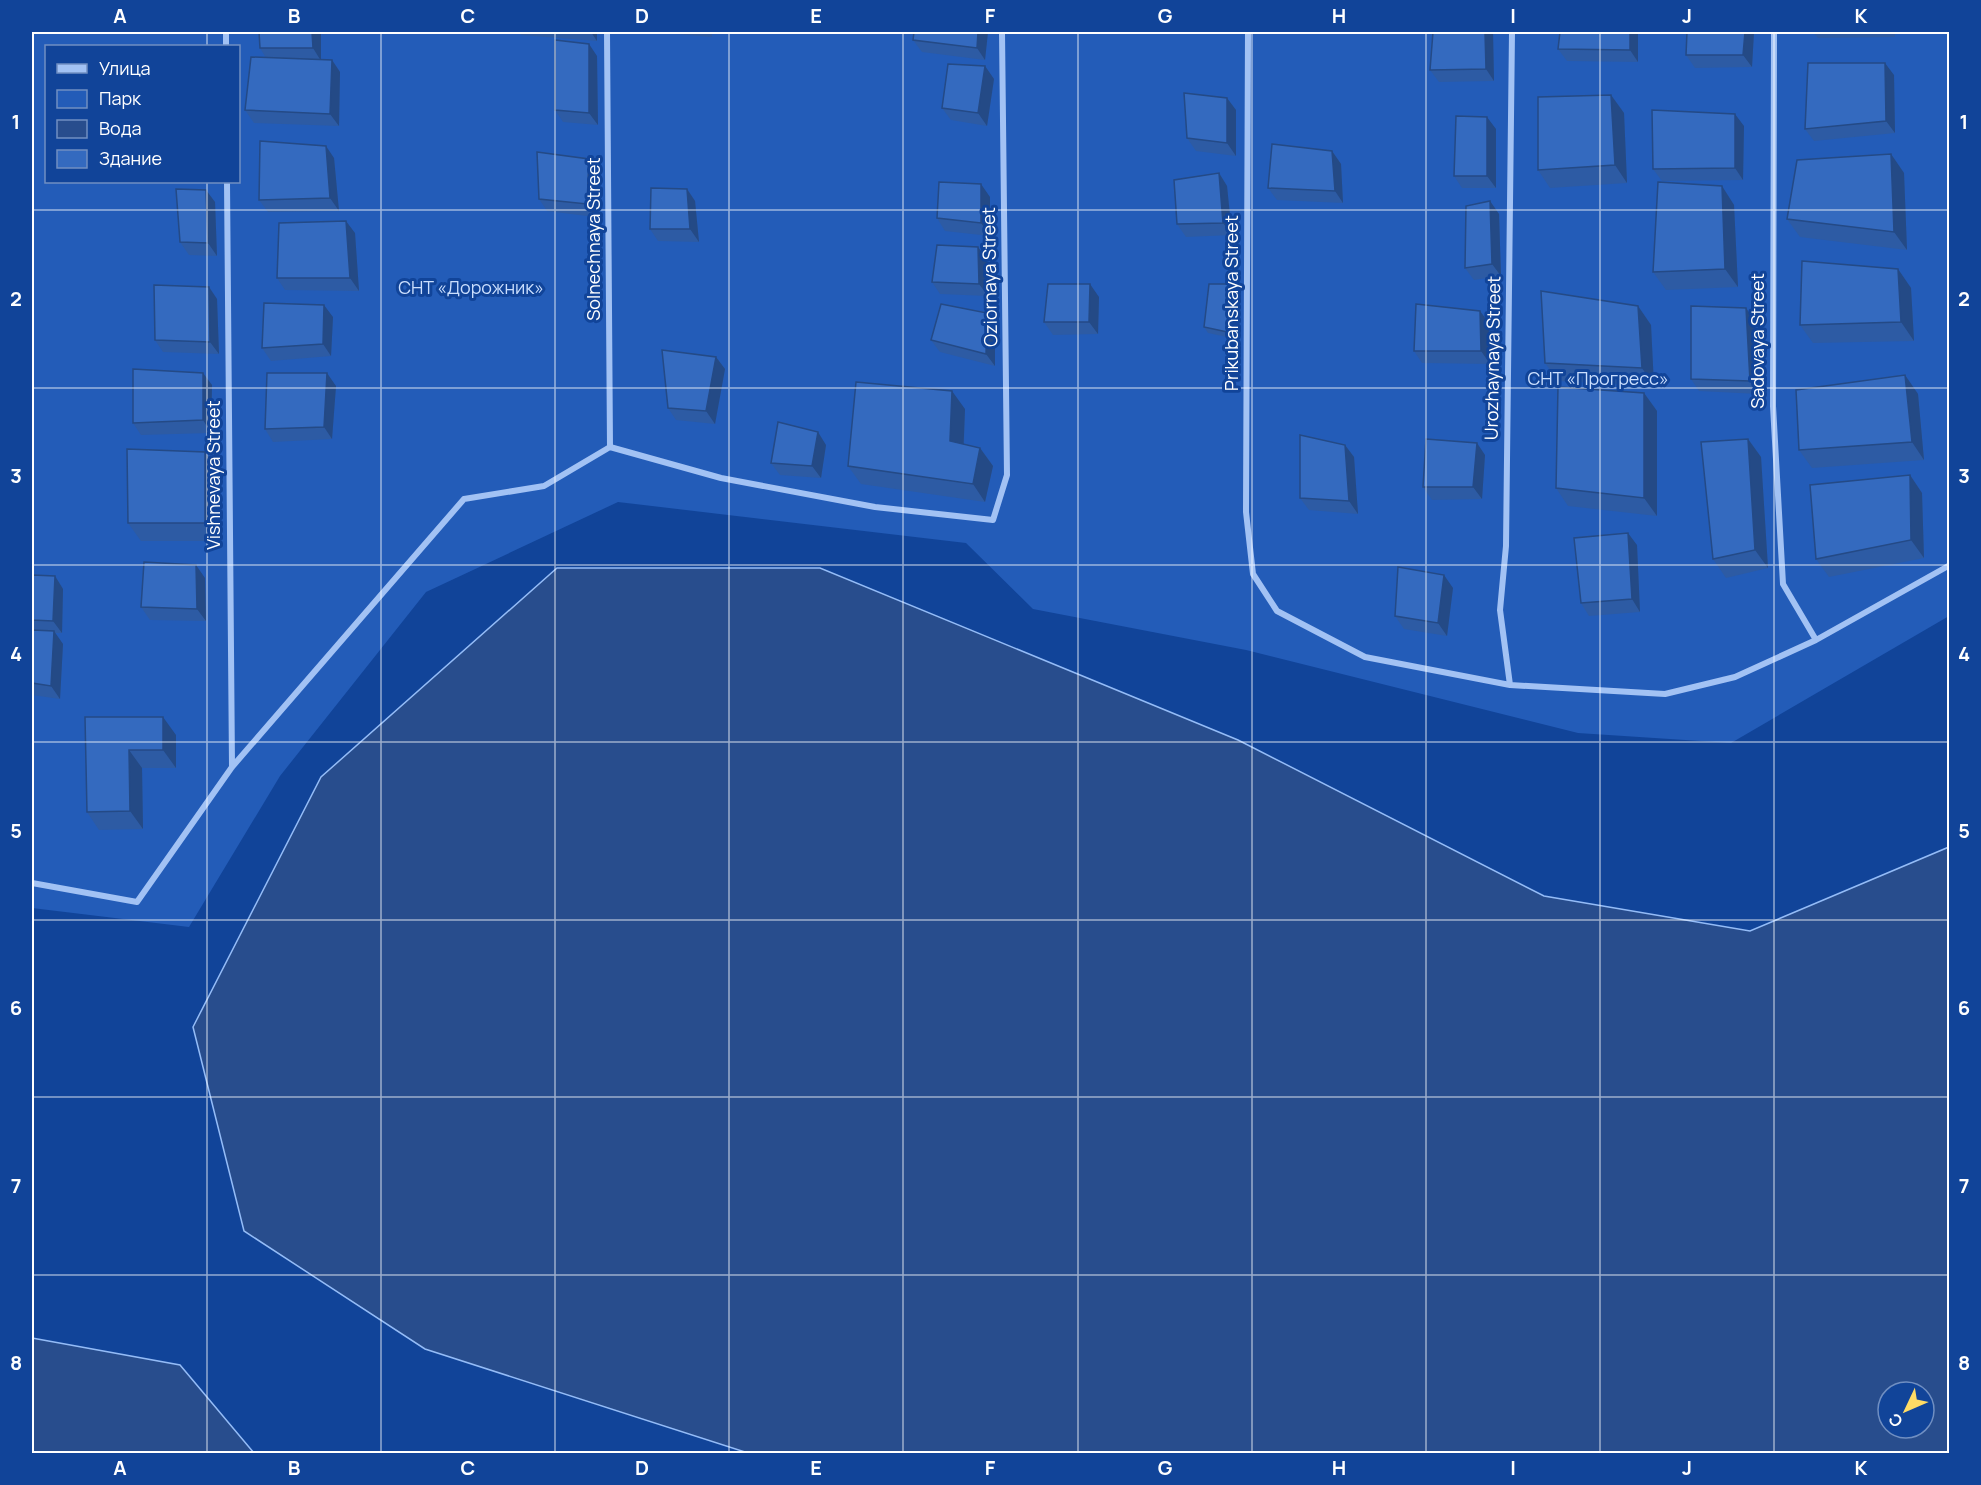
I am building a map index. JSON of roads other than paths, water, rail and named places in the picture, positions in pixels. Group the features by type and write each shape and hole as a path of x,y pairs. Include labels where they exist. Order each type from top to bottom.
{"street":[{"name":"Solnechnaya Street","path":"607,32 610,447"},
{"name":"Oziornaya Street","path":"610,447 721,478 875,507 993,520 1007,475 1002,32"},
{"name":"Prikubanskaya Street","path":"1248,32 1246,512 1253,574 1277,611 1365,657 1510,685"},
{"name":"Urozhaynaya Street","path":"1510,685 1500,610 1506,546 1512,32"},
{"name":"Sadovaya Street","path":"1774,32 1773,406 1782,584 1816,640"},
{"name":"Vishnevaya Street","path":"227,183 232,767"},
{"path":"32,884 137,902 232,767 464,499 544,486 610,447"},
{"path":"1510,685 1665,694 1734,677 1816,640 1950,565"}],"water":[{"path":"557,568 820,568 1238,740 1544,896 1750,931 1949,847 1949,1453 748,1453 425,1349 244,1231 193,1027 321,777"},
{"path":"32,1338 180,1365 254,1453 32,1453"}],"park label":[{"name":"СНТ «Дорожник»","path":"471,288"},
{"name":"СНТ «Прогресс»","path":"1598,379"}]}
